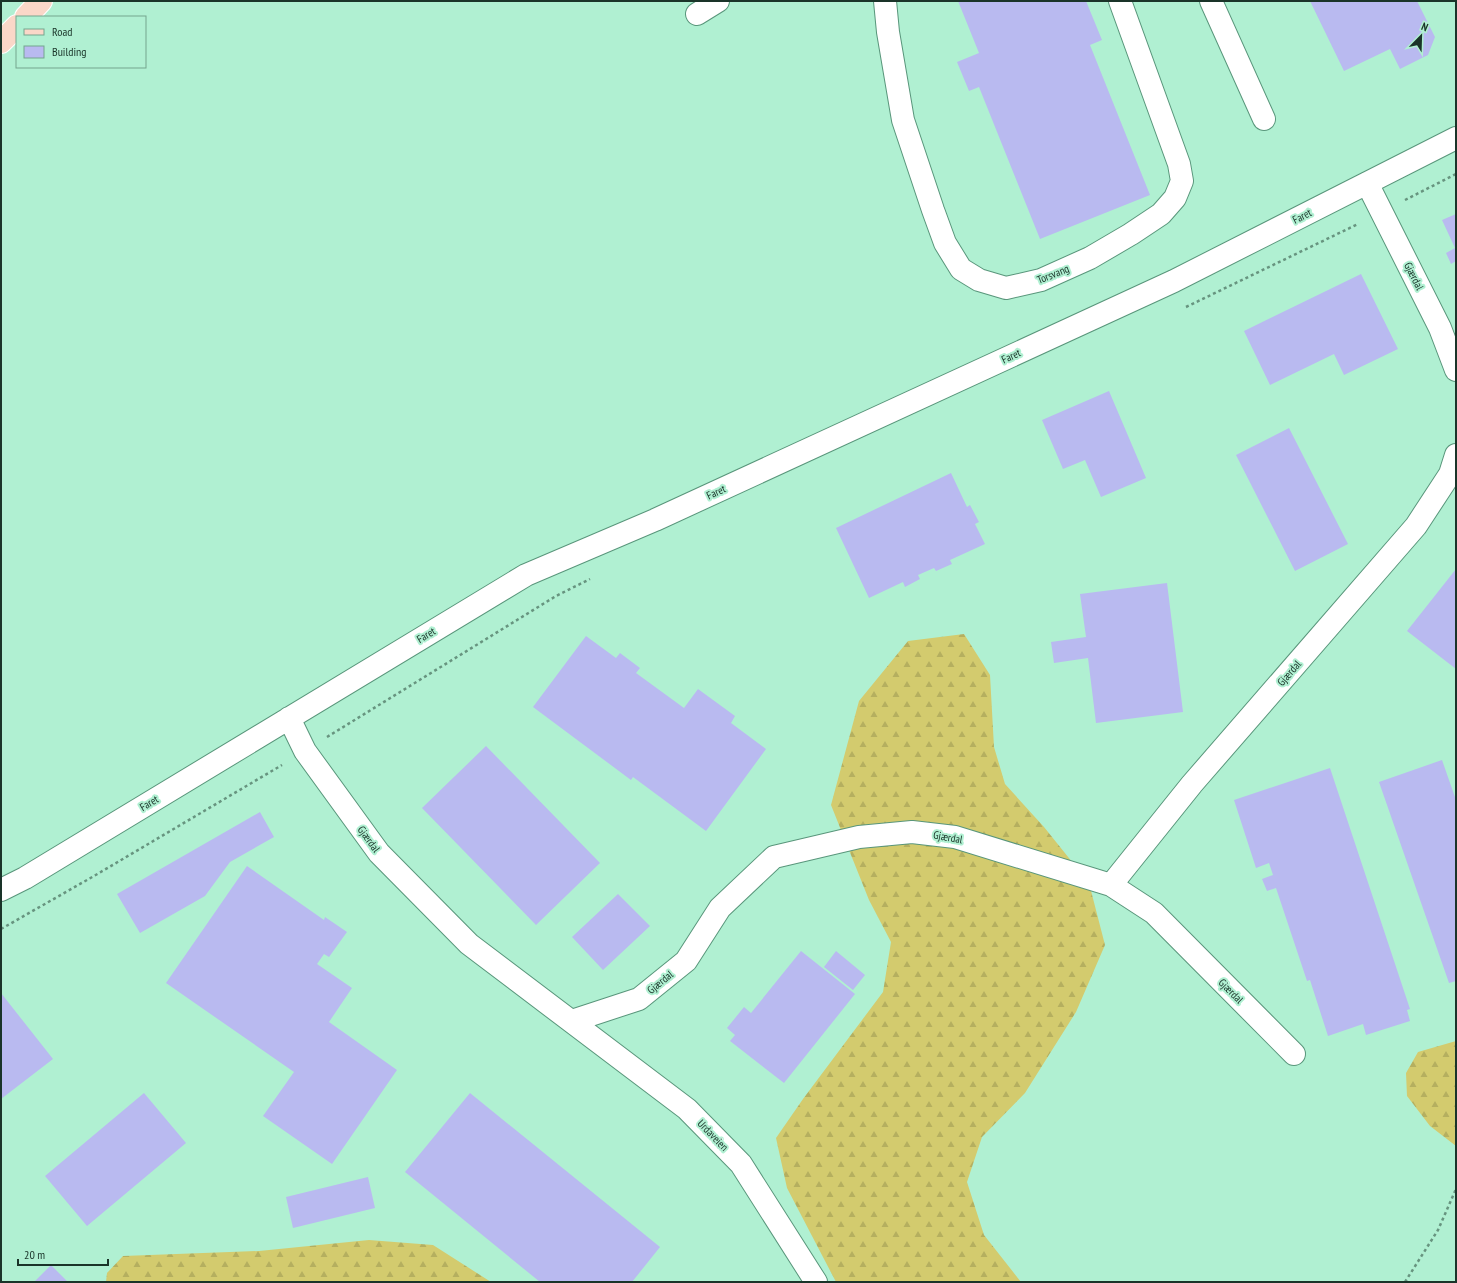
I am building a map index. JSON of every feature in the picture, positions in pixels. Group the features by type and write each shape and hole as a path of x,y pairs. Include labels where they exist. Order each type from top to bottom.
{"main road":[{"path":"27,16 42,1"},
{"path":"1,42 16,27"}],"street":[{"path":"697,14 718,1"},
{"name":"Torsvang","path":"885,1 888,32 903,120 945,243 961,269 979,280 1006,288 1041,280 1090,258 1131,234 1161,214 1175,198 1182,181 1179,164 1120,1"},
{"path":"1211,1 1264,119"},
{"name":"Faret","path":"1,890 25,878 526,574 655,520 1167,284 1456,138"},
{"name":"Gjærdal","path":"1367,183 1440,328 1456,370"},
{"name":"Gjærdal","path":"1111,885 1192,784 1416,526 1450,474 1456,455"},
{"name":"Gjærdal","path":"289,718 305,751 379,853 469,944 572,1021 639,999 686,961 720,908 774,857 859,837 912,832 955,837 1111,885 1154,913 1294,1054"},
{"name":"Urdaveien","path":"572,1021 688,1109 741,1164 816,1282"}],"path":[{"path":"1,929 305,751 460,656"},
{"path":"1405,1282 1438,1230 1456,1189"}],"green space":[{"path":"964,634 990,675 994,747 1005,784 1044,827 1089,883 1105,945 1076,1012 1025,1093 982,1137 967,1182 984,1235 1021,1282 836,1282 787,1188 776,1138 803,1099 883,992 891,942 869,900 831,805 859,701 908,641"},
{"path":"1456,1041 1456,1146 1430,1126 1407,1096 1406,1073 1418,1052"},
{"path":"369,1240 433,1245 491,1282 106,1282 107,1273 123,1256 259,1251"}],"building":[{"path":"958,1 1086,1 1102,40 1090,45 1150,195 1040,239 979,87 969,91 957,62 979,53"},
{"path":"1310,1 1417,1 1435,37 1428,55 1400,69 1390,49 1344,71"},
{"path":"1456,214 1456,261 1451,264 1446,253 1455,248 1442,220"},
{"path":"1361,274 1398,349 1344,375 1334,354 1270,385 1244,331"},
{"path":"1109,391 1146,478 1101,497 1085,460 1063,469 1042,420"},
{"path":"1289,428 1348,544 1295,571 1236,455"},
{"path":"951,473 967,507 970,505 979,522 975,524 985,544 950,560 952,564 936,571 934,568 918,575 920,579 905,587 903,582 869,598 836,528"},
{"path":"1456,569 1456,669 1407,631"},
{"path":"1167,583 1183,712 1096,723 1088,658 1054,663 1051,642 1086,637 1080,594"},
{"path":"586,636 616,658 620,653 640,668 636,673 684,708 698,689 735,716 731,723 766,749 706,831 633,777 631,780 533,707"},
{"path":"486,746 600,863 536,925 422,808"},
{"path":"1442,760 1456,800 1456,981 1449,983 1379,782"},
{"path":"1330,768 1410,1009 1407,1010 1410,1021 1366,1035 1363,1024 1328,1036 1310,980 1307,981 1276,888 1267,891 1262,879 1273,875 1269,863 1256,868 1234,800"},
{"path":"260,812 274,837 230,862 205,896 140,933 117,894"},
{"path":"247,866 324,920 325,917 347,932 329,957 324,954 317,964 352,988 329,1022 397,1070 332,1164 263,1116 294,1072 166,983"},
{"path":"618,894 650,926 603,970 572,937"},
{"path":"801,951 855,994 784,1083 730,1041 735,1035 727,1028 744,1007 751,1013"},
{"path":"836,951 865,975 853,990 824,967"},
{"path":"1,993 53,1059 1,1099"},
{"path":"144,1093 186,1143 87,1226 45,1176"},
{"path":"470,1093 660,1247 632,1282 540,1282 405,1172"},
{"path":"368,1177 375,1208 293,1228 286,1197"},
{"path":"51,1265 68,1282 34,1282"}]}
